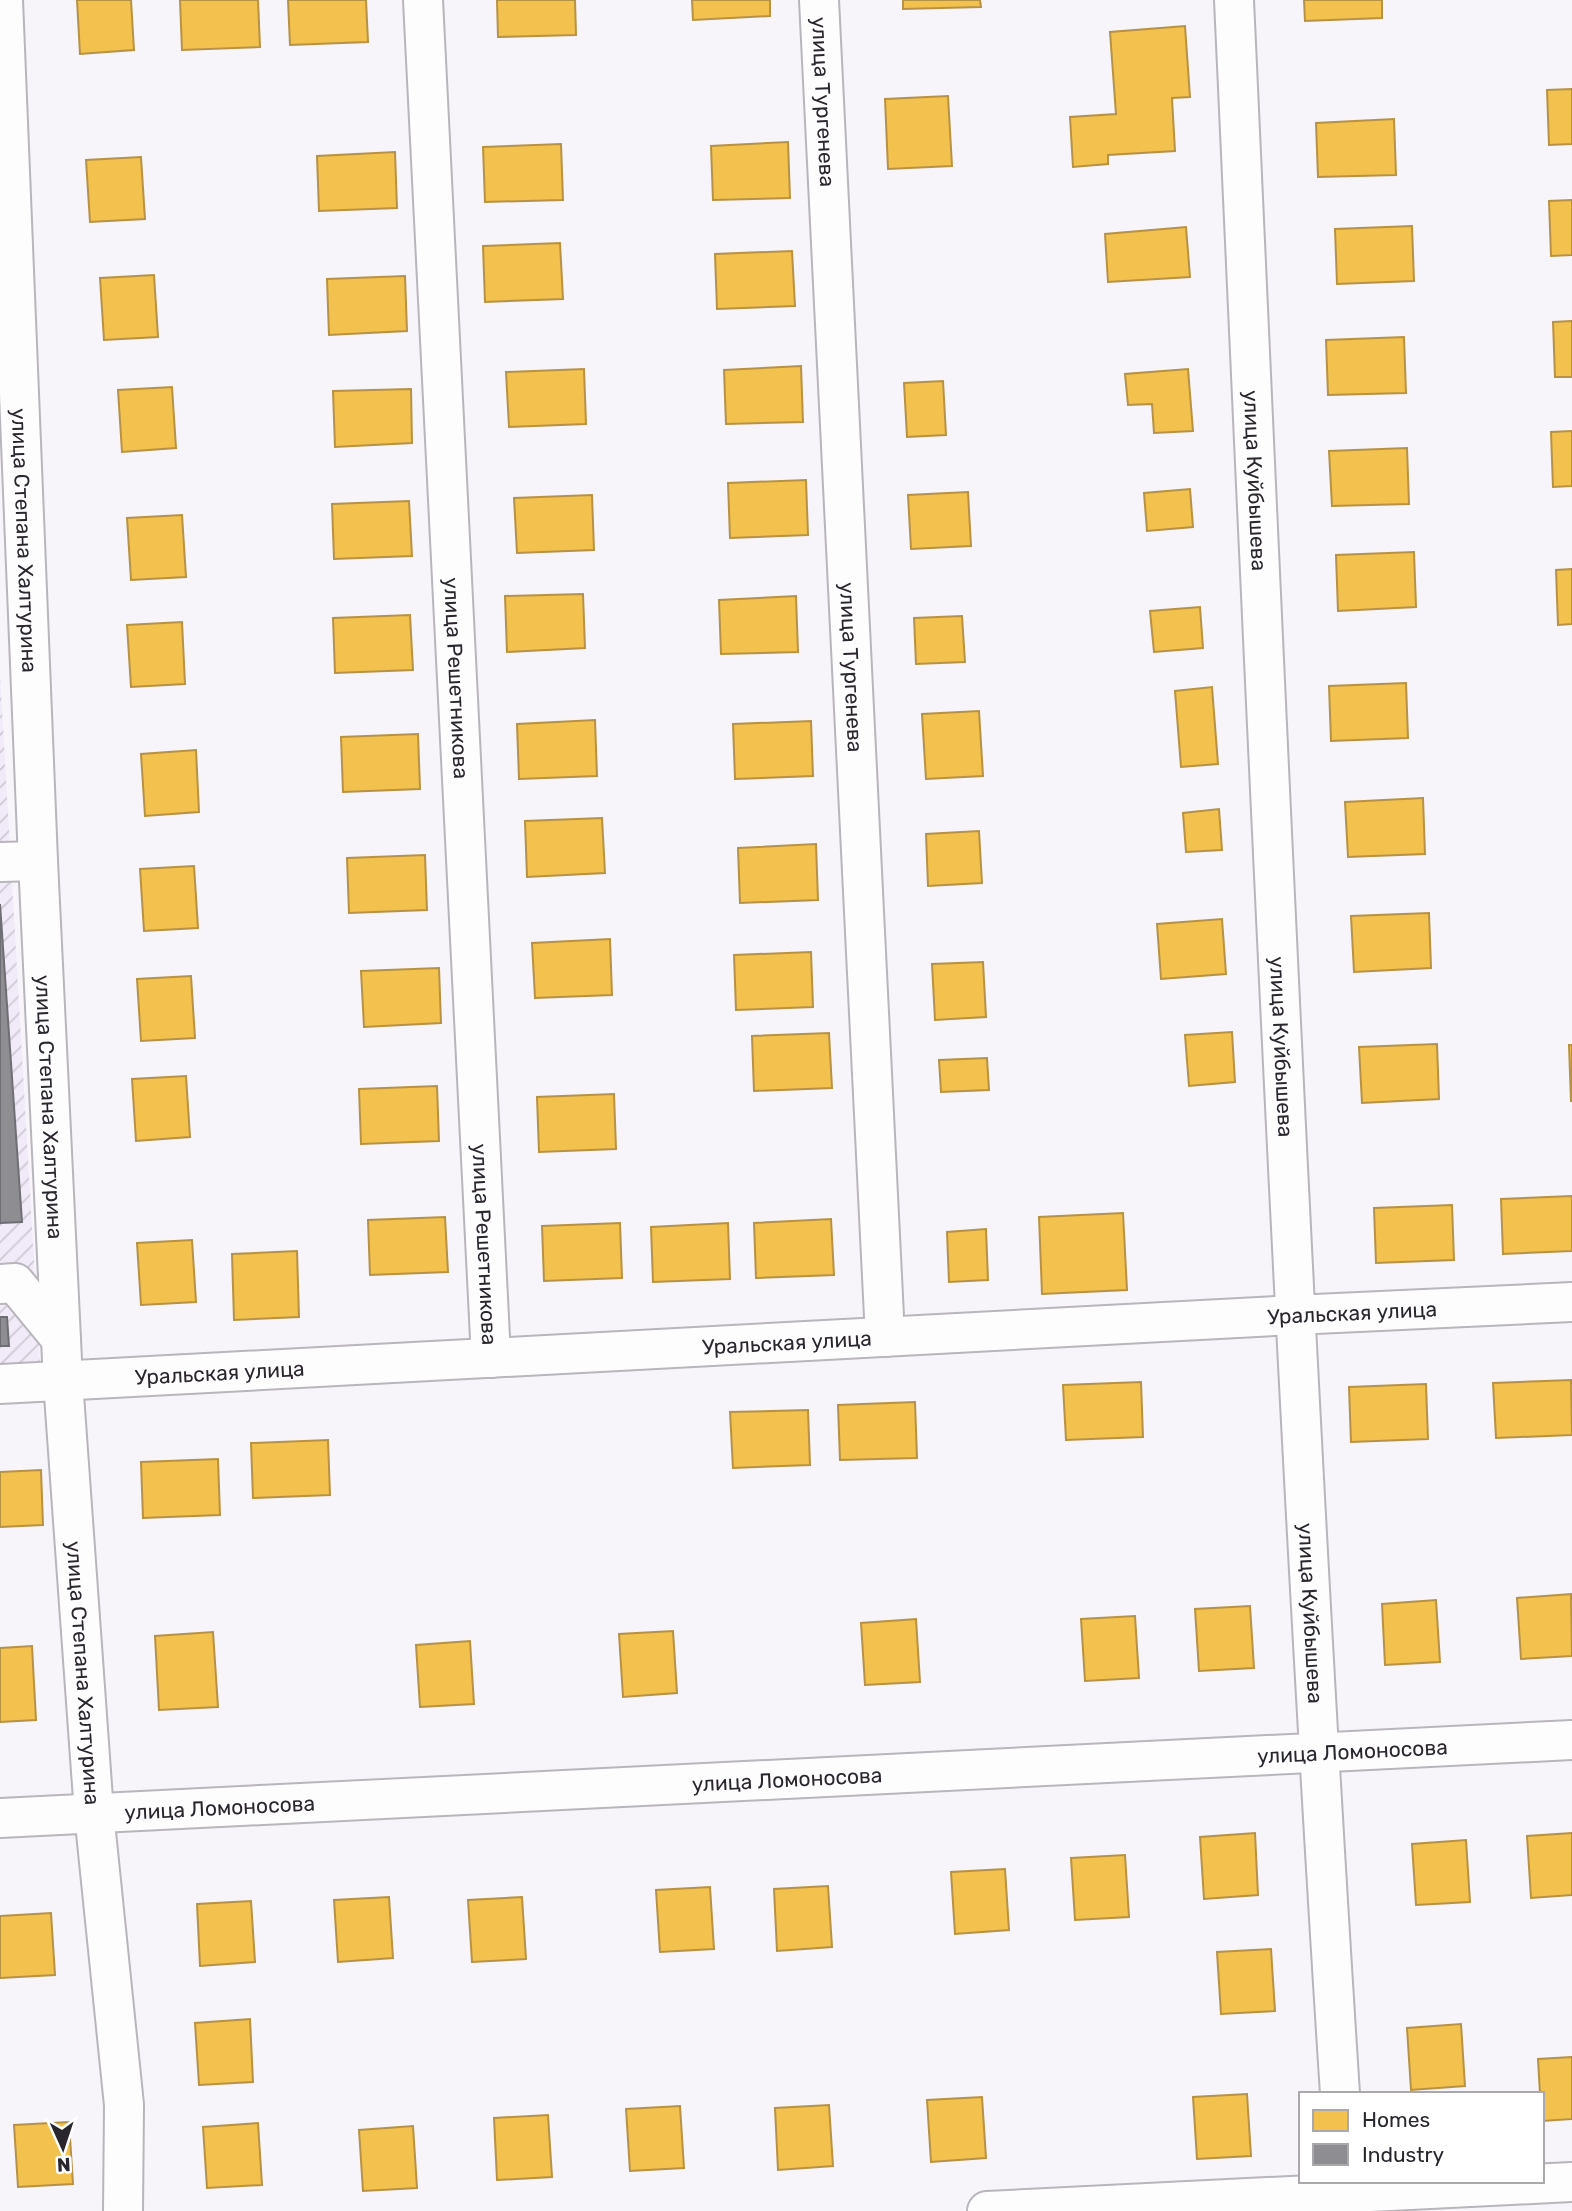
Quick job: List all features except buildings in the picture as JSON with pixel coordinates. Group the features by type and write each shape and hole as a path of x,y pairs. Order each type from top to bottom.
{"street":[{"name":"улица Степана Халтурина","path":"3,0 9,347 38,861 63,1381 94,1813 124,2105 123,2211"},
{"name":"улица Решетникова","path":"423,0 491,1358"},
{"name":"улица Тургенева","path":"819,0 885,1337"},
{"name":"улица Куйбышева","path":"1234,0 1294,1315 1340,2092"},
{"path":"0,862 38,861"},
{"path":"5,1277 61,1339"},
{"name":"Уральская улица","path":"0,1384 1572,1302"},
{"name":"улица Ломоносова","path":"0,1818 1572,1740"},
{"path":"987,2211 1572,2182"}],"shaded area":[{"path":"0,675 40,1366 0,1368"}]}
